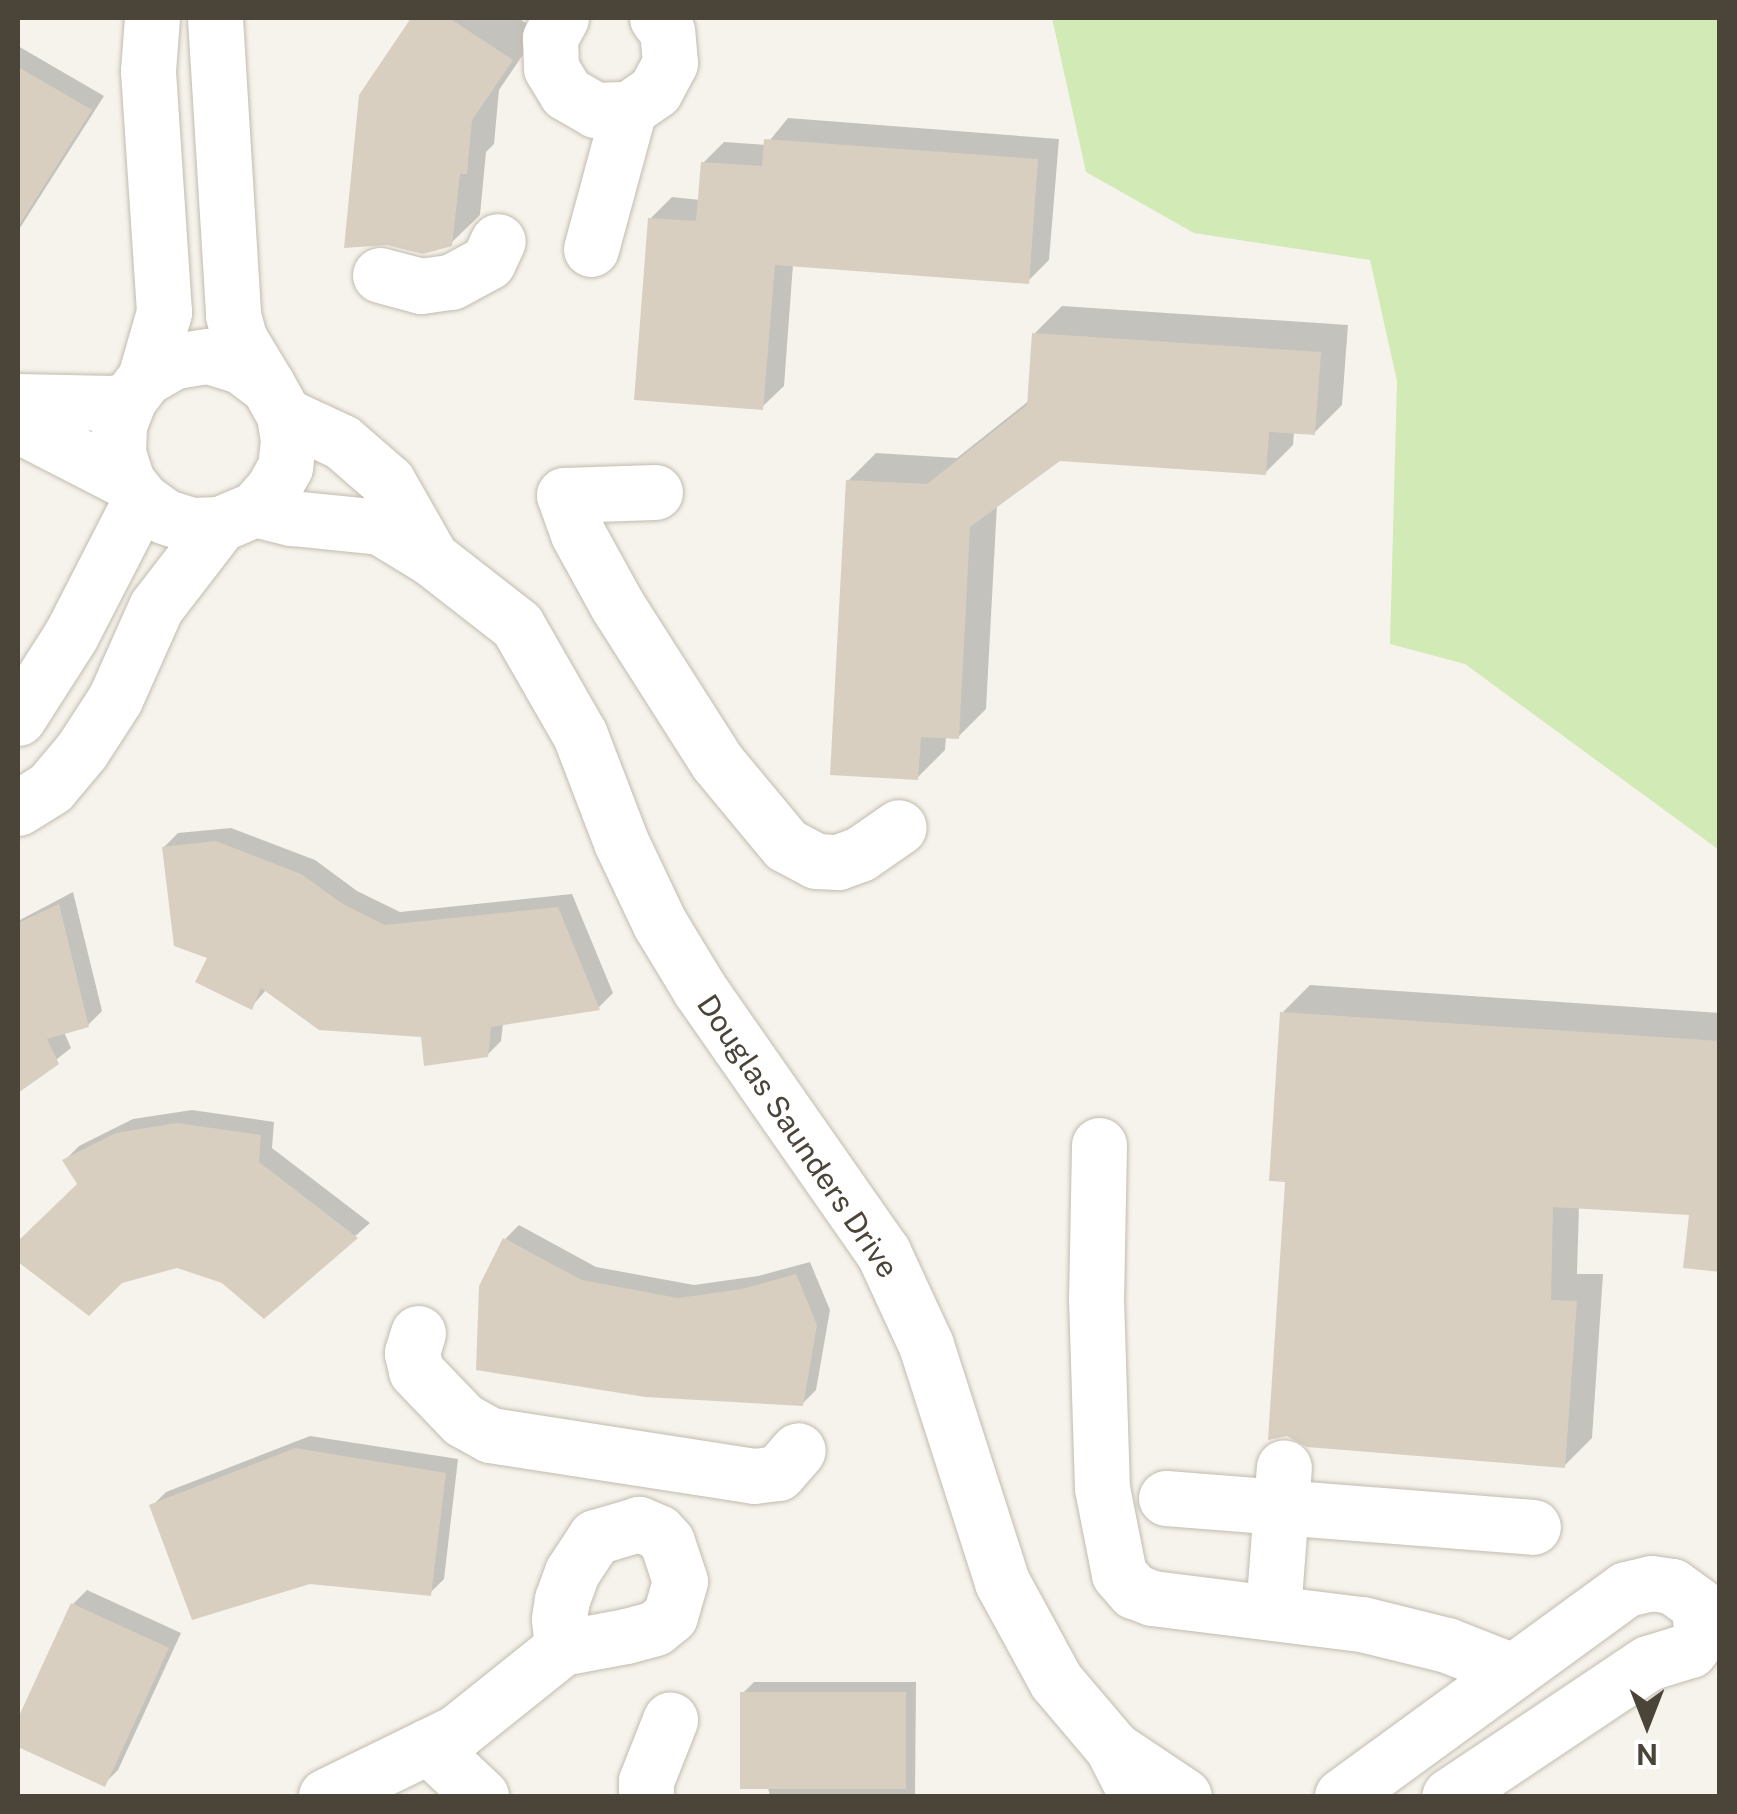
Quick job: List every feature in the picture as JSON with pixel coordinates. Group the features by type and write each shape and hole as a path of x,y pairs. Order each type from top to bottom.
{"street":[{"path":"18,718 70,634 134,490 118,454 119,426 137,389 164,312 148,71 152,18"},
{"path":"18,808 51,787 82,750 115,699 156,607 237,516 273,490 285,467 288,440 276,400 240,338 232,315 225,247 215,18"},
{"path":"561,18 550,38 551,68 566,93 595,110 629,109 656,91 670,62 666,30 658,18"},
{"path":"592,249 629,109"},
{"path":"380,274 421,286 450,282 488,262 498,241"},
{"path":"18,402 113,403 175,361 208,356 241,366 276,400"},
{"name":"Douglas Saunders Drive","path":"276,400 342,442 388,482 431,558"},
{"path":"18,425 134,490 177,521 237,516"},
{"path":"656,492 564,495 578,534 617,606 717,762 786,845 816,861 838,862 860,854 899,827"},
{"name":"Douglas Saunders Drive","path":"237,516 380,527 431,558 517,624 580,735 621,842 660,924 700,990 883,1252 926,1344 1002,1582 1056,1681 1112,1747 1137,1796"},
{"path":"1099,1145 1096,1298 1102,1488 1118,1574 1134,1591 1152,1598 1362,1624 1447,1645 1513,1671"},
{"path":"418,1332 412,1353 416,1371 476,1428 490,1435 766,1476 778,1473 798,1450"},
{"path":"614,1528 637,1456"},
{"path":"1273,1612 1282,1486"},
{"path":"1166,1498 1282,1486 1533,1527"},
{"path":"326,1796 457,1732 562,1648 655,1628 674,1609 680,1581 667,1542 639,1524 614,1528 595,1537 572,1572 558,1618 562,1648"},
{"path":"1342,1796 1626,1589 1651,1583 1672,1586 1698,1605 1711,1623 1690,1650 1648,1662 1450,1796"},
{"path":"646,1796 646,1781 670,1720"},
{"path":"428,1746 481,1796"},
{"name":"Douglas Saunders Drive","path":"1112,1747 1184,1796"}],"green space":[{"path":"1052,18 1719,18 1719,850 1465,664 1390,644 1397,381 1370,260 1194,233 1086,172"}],"building":[{"path":"411,18 449,18 513,60 472,120 467,174 460,174 452,246 423,254 387,245 344,248 359,95"},
{"path":"18,67 92,110 18,227"},
{"path":"764,139 1038,159 1029,284 775,265 763,410 634,400 648,218 696,221 701,162 762,166"},
{"path":"1032,333 1321,352 1315,435 1269,432 1266,475 1060,461 970,527 959,739 921,737 918,780 830,775 846,480 927,484 1027,405"},
{"path":"216,841 301,874 343,904 385,925 558,907 600,1010 491,1027 488,1057 424,1066 421,1037 319,1030 261,988 252,1010 195,982 207,958 174,946 162,847"},
{"path":"59,904 89,1027 47,1039 59,1064 18,1093 18,923"},
{"path":"1280,1012 1720,1041 1720,1272 1683,1268 1689,1215 1553,1207 1551,1300 1577,1301 1565,1468 1307,1447 1287,1436 1268,1440 1285,1182 1269,1181"},
{"path":"177,1123 261,1135 259,1162 358,1238 264,1319 222,1283 177,1268 122,1283 89,1316 18,1262 18,1241 77,1184 62,1160 116,1133"},
{"path":"503,1238 582,1280 678,1298 742,1289 796,1274 817,1325 803,1406 645,1397 476,1370 479,1286"},
{"path":"295,1448 446,1473 431,1596 310,1584 192,1620 149,1505"},
{"path":"71,1603 169,1648 105,1787 18,1747 18,1718"},
{"path":"740,1692 906,1692 906,1789 740,1789"}]}
